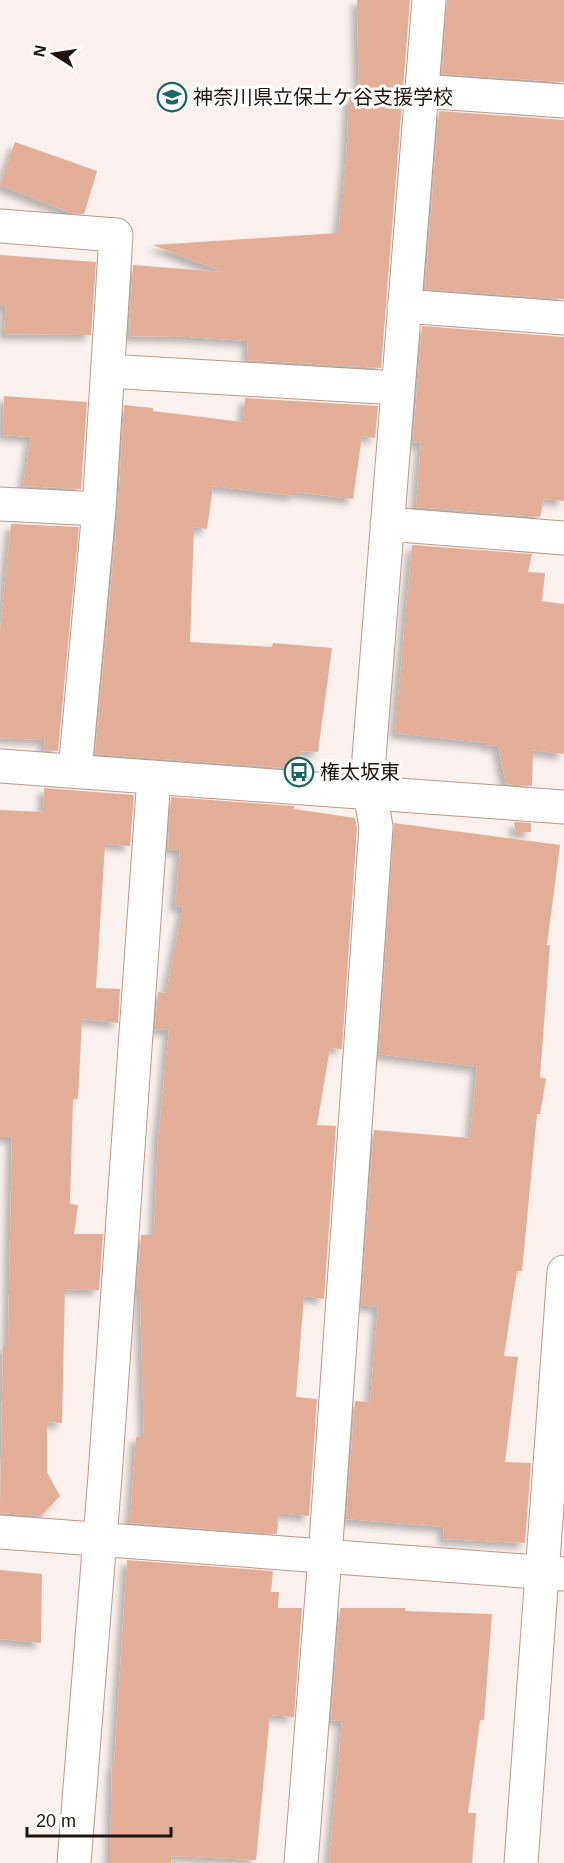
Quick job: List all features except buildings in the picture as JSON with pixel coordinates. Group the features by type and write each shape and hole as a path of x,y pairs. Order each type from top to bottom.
{"street":[{"path":"301,1863 325,1557 376,827 370,792 369,757 396,388 429,0"},
{"path":"421,91 564,101"},
{"path":"0,225 116,235 99,509 75,771"},
{"path":"404,306 564,318"},
{"path":"108,371 396,388"},
{"path":"0,504 99,509"},
{"path":"387,524 564,538"},
{"path":"0,766 564,807"},
{"path":"74,1863 100,1541 154,777"},
{"path":"521,1863 553,1573 564,1272"},
{"path":"0,1533 553,1573"}],"place":[{"name":"神奈川県立保土ケ谷支援学校","path":"172,97"},
{"name":"権太坂東","path":"299,772"}]}
